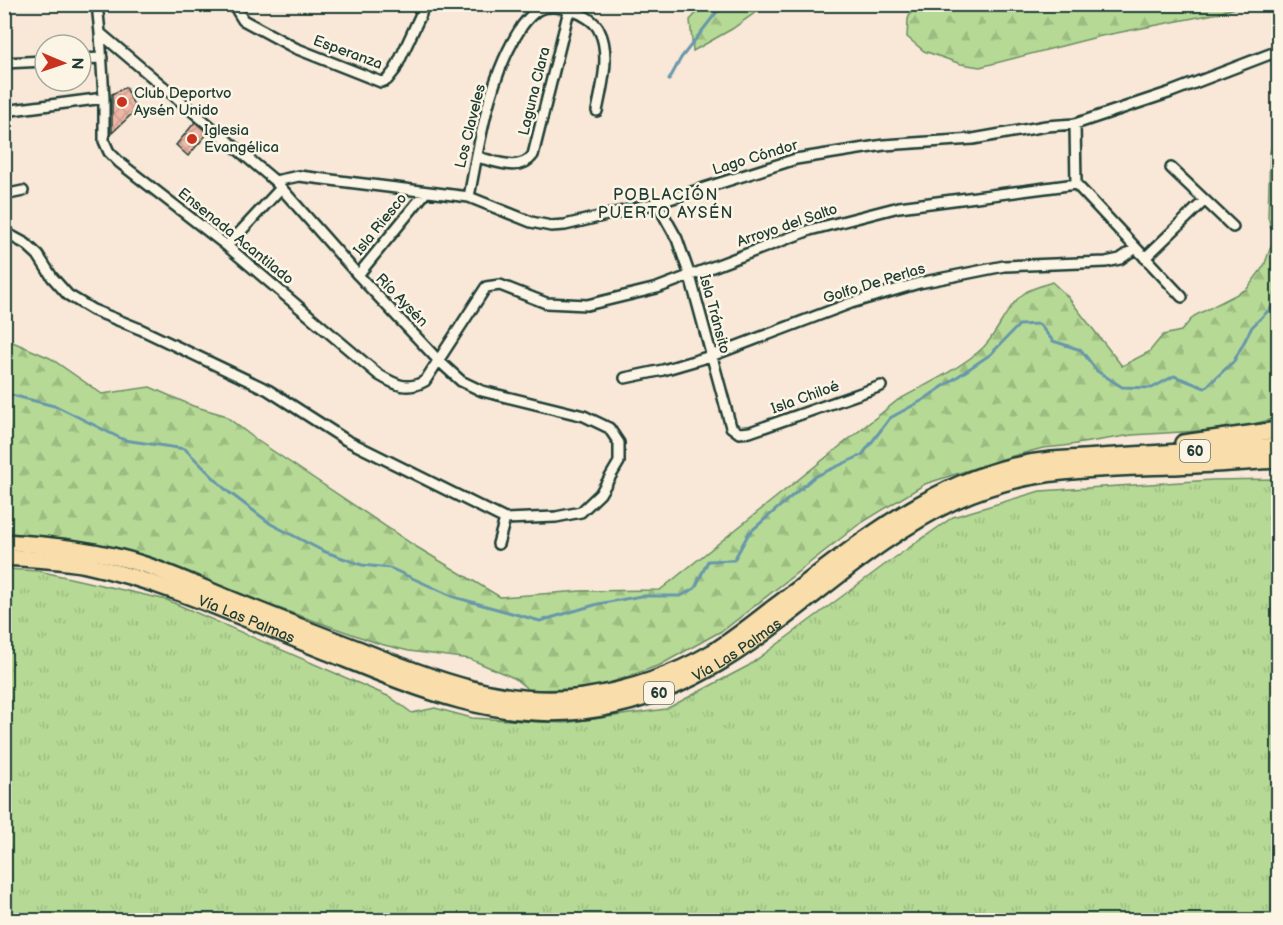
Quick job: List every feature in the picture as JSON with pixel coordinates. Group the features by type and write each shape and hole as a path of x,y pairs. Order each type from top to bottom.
{"highway":[{"path":"1111,456 1278,430"},
{"name":"Vía Las Palmas","path":"4,542 76,549 122,558 170,574 452,684 494,695 560,699 626,688 693,663 724,645 911,508 961,483 1016,465 1037,461 1278,446"},
{"name":"Vía Las Palmas","path":"4,557 82,564 143,581 415,694 517,712 585,711 628,703 668,690 721,664 864,557 931,514 975,492 1021,478 1068,470 1278,460"}],"street":[{"path":"97,4 100,33"},
{"name":"Esperanza","path":"233,4 243,20 295,48 381,82 387,80 395,70 421,14 421,6"},
{"path":"421,6 432,4"},
{"name":"Los Claveles","path":"469,196 492,90 522,25 534,7 569,10 588,16 599,29 604,49 603,81 597,111"},
{"name":"Laguna Clara","path":"477,157 519,166 528,162 533,155 569,10"},
{"name":"Ensenada Acantilado","path":"100,33 104,141 109,152 120,163 227,246 379,375 395,384 416,386 425,381 439,361"},
{"name":"Río Aysén","path":"4,231 26,244 38,255 52,277 68,295 93,310 140,328 268,390 346,440 505,519 556,517 581,512 600,494 619,462 619,443 609,428 584,416 482,391 461,381 439,361 358,275 278,184 100,33"},
{"name":"Lago Cóndor","path":"278,184 299,176 469,196 531,222 551,226 566,225 657,203 796,159 884,145 973,139 1046,126 1075,124 1171,92 1278,51"},
{"path":"93,58 102,58"},
{"path":"4,63 33,62"},
{"path":"4,111 104,98"},
{"path":"1075,124 1076,184 1182,297"},
{"path":"1171,168 1233,227"},
{"path":"227,246 278,184"},
{"name":"Arroyo del Salto","path":"439,361 486,287 500,285 546,303 587,305 623,297 690,276 810,230 899,207 1076,184"},
{"path":"4,195 23,191"},
{"name":"Isla Riesco","path":"358,275 426,192"},
{"path":"1145,258 1204,201"},
{"name":"Isla Tránsito","path":"657,203 677,239 690,276 731,427 739,433"},
{"name":"Golfo De Perlas","path":"625,378 711,356 851,303 919,283 1004,266 1106,262 1120,259 1136,248"},
{"name":"Isla Chiloé","path":"739,433 750,432 881,386"},
{"path":"498,544 505,519"}],"green space":[{"path":"763,4 763,7 732,29 693,51 690,20 704,5"},
{"path":"914,4 1245,5 1219,13 1101,36 980,67 961,64 924,51 907,37 908,19"},
{"path":"1278,128 1278,418 1232,429 1132,435 1043,448 925,484 858,525 725,629 660,665 607,684 578,689 529,690 514,678 470,659 409,651 380,644 227,590 5,535 4,341 8,340 50,358 102,394 150,387 193,406 224,415 258,441 415,546 500,597 581,591 660,590 898,400 949,372 977,353 990,339 1018,298 1026,292 1052,282 1067,296 1122,366 1149,352 1163,335 1181,331 1194,316 1247,289 1264,266 1274,238 1268,217 1270,152"},
{"path":"1278,479 1278,920 5,920 5,569 39,571 167,600 390,697 412,713 435,708 472,718 564,723 666,709 748,666 953,517 1040,491 1212,480"}],"building":[{"name":"Club Deportvo Aysén Unido","path":"126,87 136,110 112,133 112,94"},
{"name":"Iglesia Evangélica","path":"195,122 208,133 188,156 176,145"}],"waterway":[{"path":"669,80 681,58 723,4"},
{"path":"4,393 58,407 124,440 185,449 226,490 271,524 323,551 362,565 390,568 454,597 540,621 598,604 641,596 681,596 695,588 708,561 734,560 749,533 814,477 862,455 890,418 923,400 991,354 1019,325 1039,324 1053,341 1081,350 1097,371 1122,387 1152,388 1174,376 1205,388 1234,361 1252,327 1278,301"}],"place":[{"name":"Club Deportvo Aysén Unido","path":"122,102"},
{"name":"Iglesia Evangélica","path":"192,139"}],"district":[{"name":"POBLACIÓN PUERTO AYSÉN","path":"666,203"}]}
